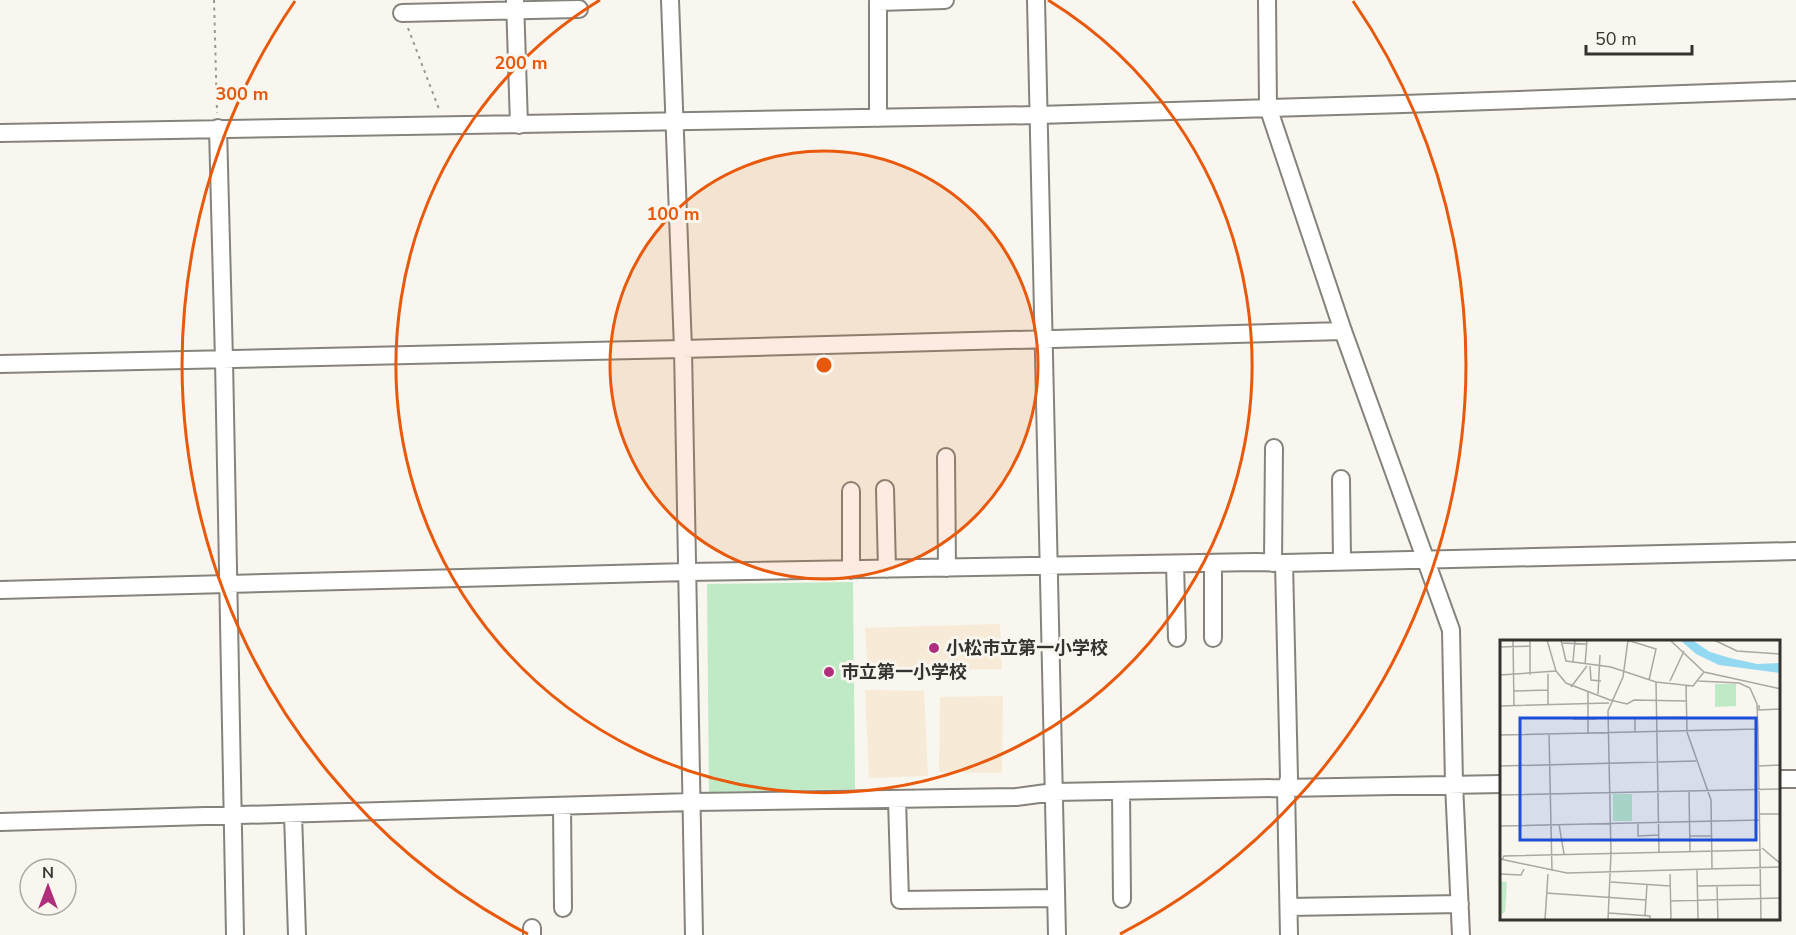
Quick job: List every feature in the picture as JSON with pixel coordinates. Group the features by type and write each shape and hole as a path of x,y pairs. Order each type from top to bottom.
{"street":[{"path":"670,0 683,349 694,935"},
{"path":"878,118 878,2 945,0"},
{"path":"1036,0 1057,935"},
{"path":"1267,0 1268,107 1343,330 1451,630 1454,784 1461,935"},
{"path":"515,5 519,125"},
{"path":"402,13 515,5 579,9"},
{"path":"0,133 1039,115 1796,90"},
{"path":"218,128 235,935"},
{"path":"0,364 683,349 1343,330"},
{"path":"1274,448 1289,778 1286,788 1289,935"},
{"path":"946,457 947,568"},
{"path":"1341,479 1342,561"},
{"path":"885,489 887,569"},
{"path":"850,491 851,570"},
{"path":"0,590 687,572 1279,563 1796,551"},
{"path":"1213,563 1213,638"},
{"path":"1175,564 1177,638"},
{"path":"0,822 692,802 1016,797 1054,792 1500,784"},
{"path":"1121,791 1122,899"},
{"path":"897,799 900,900 1056,898"},
{"path":"562,806 564,908"},
{"path":"293,814 297,935"},
{"path":"1289,907 1460,904"}],"path":[{"path":"214,0 218,128"},
{"path":"402,13 445,124"}],"shaded area":[{"name":"小松市立第一小学校","path":"1000,624 1002,669 868,671 865,628"},
{"path":"865,690 924,691 928,776 869,778"},
{"path":"1003,696 1002,773 939,772 940,697"}],"green space":[{"path":"853,582 855,789 709,792 707,584"}],"place":[{"name":"小松市立第一小学校","path":"934,648"},
{"name":"市立第一小学校","path":"829,672"}]}
